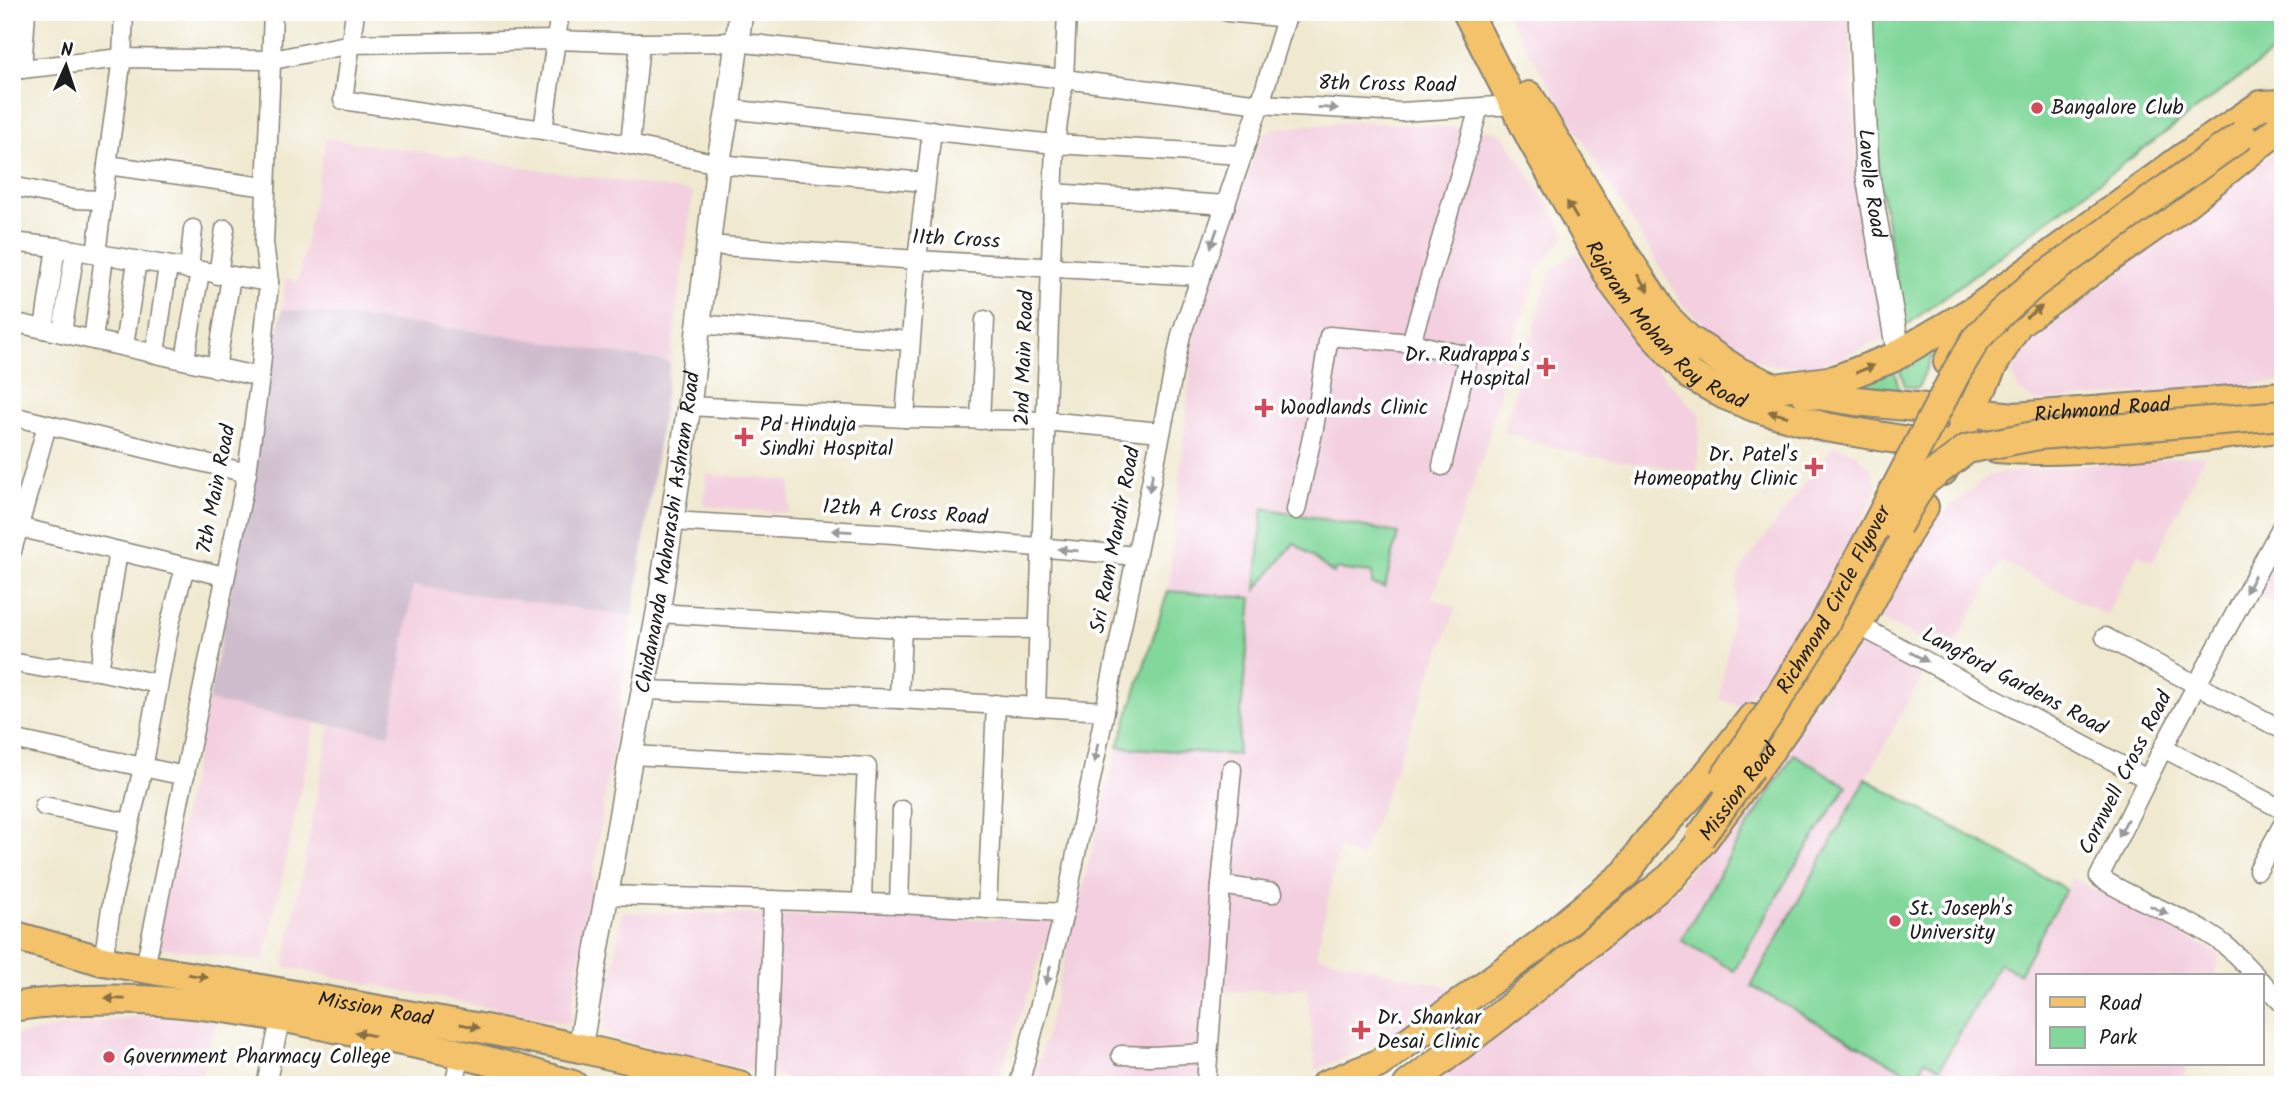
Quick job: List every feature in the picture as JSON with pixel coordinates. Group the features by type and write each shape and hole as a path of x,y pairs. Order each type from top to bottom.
{"main road":[{"name":"Rajaram Mohan Roy Road","path":"1466,12 1514,105 1614,284 1644,324 1690,375 1725,395 1754,407 1825,427 1908,442 2003,449"},
{"name":"Rajaram Mohan Roy Road","path":"1487,12 1502,49 1540,115 1627,260 1665,316 1688,339 1706,351 1739,372 1774,387 1835,380 1892,358 1978,308 2184,157 2261,106 2283,105"},
{"name":"Richmond Circle Flyover","path":"1368,1085 1473,1008 1654,864 1723,780 1766,718 1816,636 1976,339 2035,283 2283,105"},
{"name":"Mission Road","path":"1408,1085 1435,1075 1671,877 1704,839 1858,625 1911,526 1937,484 1993,366 2018,323 2172,214 2281,127 2283,118"},
{"name":"Mission Road","path":"1330,1084 1378,1064 1539,945 1626,873 1649,840 1691,795 1757,712 1822,614 1924,408 1978,308"},
{"path":"1993,366 2000,394 2015,417"},
{"name":"Richmond Road","path":"1774,387 1831,398 2015,417 2283,396"},
{"name":"Richmond Circle Flyover","path":"1401,1085 1439,1058 1611,919 1665,873 1700,837 1737,788 1826,650 1922,482 1967,449 2039,435 2283,415"},
{"name":"Richmond Road","path":"2003,449 2091,449 2283,428"},
{"name":"Mission Road","path":"12,935 103,961 546,1041 564,1061 580,1067"},
{"name":"Mission Road","path":"12,1007 109,999 181,1001 281,1016 461,1054 739,1085"},
{"path":"580,1067 655,1085"}],"street":[{"path":"17,69 26,12"},
{"path":"93,340 102,200 122,58 124,12"},
{"name":"7th Main Road","path":"145,967 247,473 260,377 270,282 264,243 273,12"},
{"path":"355,12 343,100 543,130 718,164 925,182"},
{"path":"543,130 561,12"},
{"name":"Chidananda Maharashi Ashram Road","path":"580,1067 631,755 659,613 689,406 718,164 741,12"},
{"name":"2nd Main Road","path":"1036,706 1055,144 1064,79 1067,12"},
{"path":"1227,12 1288,15"},
{"name":"Lavelle Road","path":"1860,12 1867,171 1900,352"},
{"name":"Sri Ram Mandir Road","path":"1019,1085 1064,913 1181,335 1288,15"},
{"name":"8th Cross Road","path":"17,69 122,58 273,60 351,44 556,40 640,43 736,41 1260,104 1401,112 1514,105"},
{"path":"630,145 640,43"},
{"path":"1411,343 1479,108"},
{"path":"728,109 1055,144 1243,155"},
{"path":"905,418 917,260 932,130"},
{"path":"107,165 266,187"},
{"path":"12,186 74,199 102,200"},
{"path":"1053,193 1226,205"},
{"path":"185,359 195,271 193,229"},
{"path":"216,368 225,276 225,229"},
{"path":"12,242 270,282"},
{"name":"11th Cross","path":"708,245 1201,276"},
{"path":"44,329 55,247"},
{"path":"62,333 75,250"},
{"path":"124,346 137,261"},
{"path":"155,353 168,266"},
{"path":"980,420 985,320"},
{"path":"12,322 260,377"},
{"path":"697,324 910,341"},
{"path":"1296,510 1314,428 1329,336 1411,343 1468,356 1442,466"},
{"path":"689,406 905,418 1045,421 1161,432"},
{"path":"12,416 247,473"},
{"path":"12,551 47,425"},
{"name":"12th A Cross Road","path":"671,520 894,534 1136,556"},
{"name":"Cornwell Cross Road","path":"2254,974 2207,933 2099,877 2163,748 2283,524"},
{"path":"18,527 224,576"},
{"path":"99,671 118,551"},
{"path":"103,961 113,895 143,768 170,623 185,567"},
{"path":"659,613 902,628 1039,629"},
{"name":"Langford Gardens Road","path":"1858,625 2147,779"},
{"path":"899,699 902,628"},
{"path":"2105,637 2283,730"},
{"path":"12,662 44,668 62,666 99,671 158,684"},
{"path":"644,690 899,699 1105,711"},
{"path":"987,909 996,704"},
{"path":"12,739 185,776"},
{"path":"2163,748 2283,810"},
{"path":"631,755 867,767 862,903"},
{"path":"1206,1085 1232,769"},
{"path":"44,806 130,823"},
{"path":"899,904 902,810"},
{"path":"2258,870 2283,824"},
{"path":"1221,885 1273,892"},
{"path":"607,895 899,904 1064,913"},
{"path":"766,1085 772,900"},
{"path":"2264,984 2283,1004"},
{"path":"266,1085 281,1016"},
{"path":"1121,1055 1208,1053"},
{"path":"454,1085 461,1054"}],"shaded area":[{"path":"1505,12 1849,12 1857,174 1885,338 1840,358 1807,368 1764,364 1731,350 1683,305"},
{"path":"1353,121 1491,130 1505,136 1566,234 1539,269 1514,337 1484,454 1432,598 1456,608 1361,859 1339,849 1316,955 1457,989 1385,1046 1362,1050 1316,1070 1307,988 1222,992 1218,1085 1033,1085 1118,747 1168,591 1195,329 1260,139 1271,129"},
{"path":"326,138 693,192 670,362 482,332 282,309 285,278 298,281"},
{"path":"2283,144 2283,382 2036,402 2019,390 2012,372 2021,349"},
{"path":"1578,252 1646,358 1700,415 1697,472 1582,455 1503,432 1551,270"},
{"path":"282,309 482,332 670,362 633,616 413,586 390,734 321,724 208,701 237,560"},
{"path":"1833,446 1853,451 1871,468 1877,489 1819,606 1741,707 1720,699 1739,572"},
{"path":"2205,455 2153,562 2138,554 2106,615 2001,561 1949,655 1874,616 1920,531 1990,475"},
{"path":"707,474 791,481 789,513 704,506"},
{"path":"2283,547 2283,608 2258,596"},
{"path":"413,586 633,616 570,1024 284,967 330,726 390,734"},
{"name":"St. Joseph's University","path":"1864,636 1926,669 1866,779 2066,888 2072,878 2220,954 2215,974 2036,974 2036,1066 2186,1066 2181,1085 1444,1085 1446,1072 1679,885"},
{"path":"208,701 315,723 264,962 154,946"},
{"path":"622,912 1053,920 997,1085 816,1085 612,1038 604,1028"},
{"name":"Government Pharmacy College","path":"143,1015 216,1021 199,1085 161,1085 136,1079 133,1085 12,1085 12,1035"}],"green space":[{"name":"Bangalore Club","path":"1870,12 2283,12 2283,45 1904,327 1878,170"},
{"path":"1934,350 1918,388 1905,386 1898,365"},
{"path":"1894,369 1899,389 1857,386"},
{"path":"1263,508 1398,533 1385,587 1372,585 1372,573 1335,569 1334,574 1294,543 1256,590"},
{"path":"1168,591 1252,598 1237,755 1118,747"},
{"path":"1794,754 1847,786 1789,876 1734,971 1681,940 1736,845"},
{"path":"1866,779 2066,889 2019,974 1999,963 1940,1068 1925,1060 1916,1077 1751,986"}],"place":[{"name":"Bangalore Club","path":"2037,108"},
{"name":"Dr. Rudrappa's Hospital","path":"1546,367"},
{"name":"Woodlands Clinic","path":"1264,408"},
{"name":"Pd Hinduja Sindhi Hospital","path":"744,437"},
{"name":"Dr. Patel's Homeopathy Clinic","path":"1814,467"},
{"name":"St. Joseph's University","path":"1895,921"},
{"name":"Dr. Shankar Desai Clinic","path":"1361,1030"},
{"name":"Government Pharmacy College","path":"109,1057"}]}
